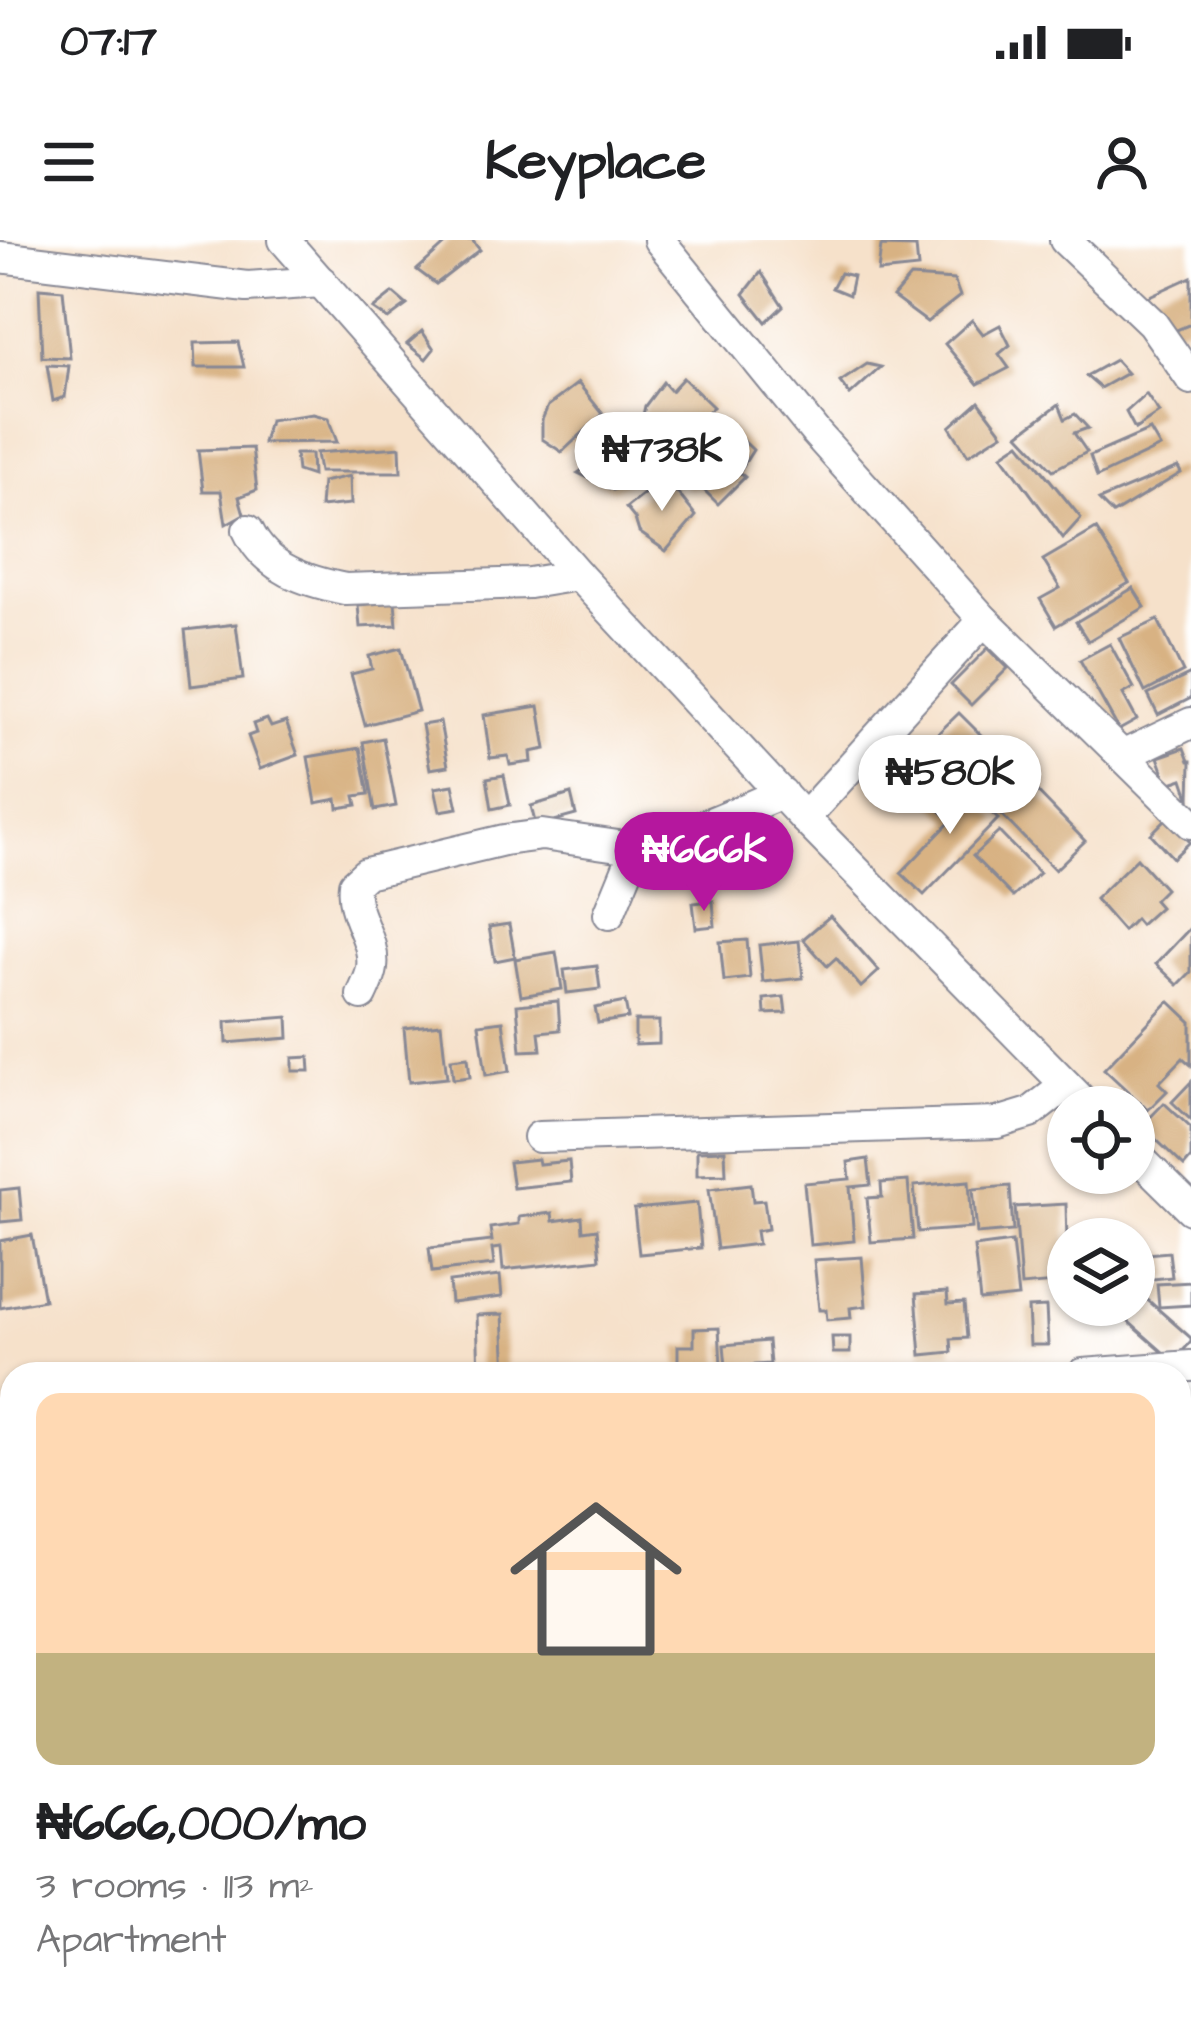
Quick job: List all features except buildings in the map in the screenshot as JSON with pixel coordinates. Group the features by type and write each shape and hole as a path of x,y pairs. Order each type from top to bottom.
{"street":[{"path":"284,240 578,575 804,818 1067,1086"},
{"path":"659,240 816,433 984,620 1191,823"},
{"path":"1065,240 1152,323 1191,379"},
{"path":"0,257 247,287 322,282"},
{"path":"248,530 262,554 278,566 345,589 529,583 578,575"},
{"path":"804,818 984,620"},
{"path":"1122,756 1191,723"},
{"path":"362,995 372,957 352,892 366,873 504,840 542,836 638,846 782,794"},
{"path":"609,914 638,846"},
{"path":"538,1137 997,1123 1047,1107"},
{"path":"1155,1174 1191,1209"}]}
